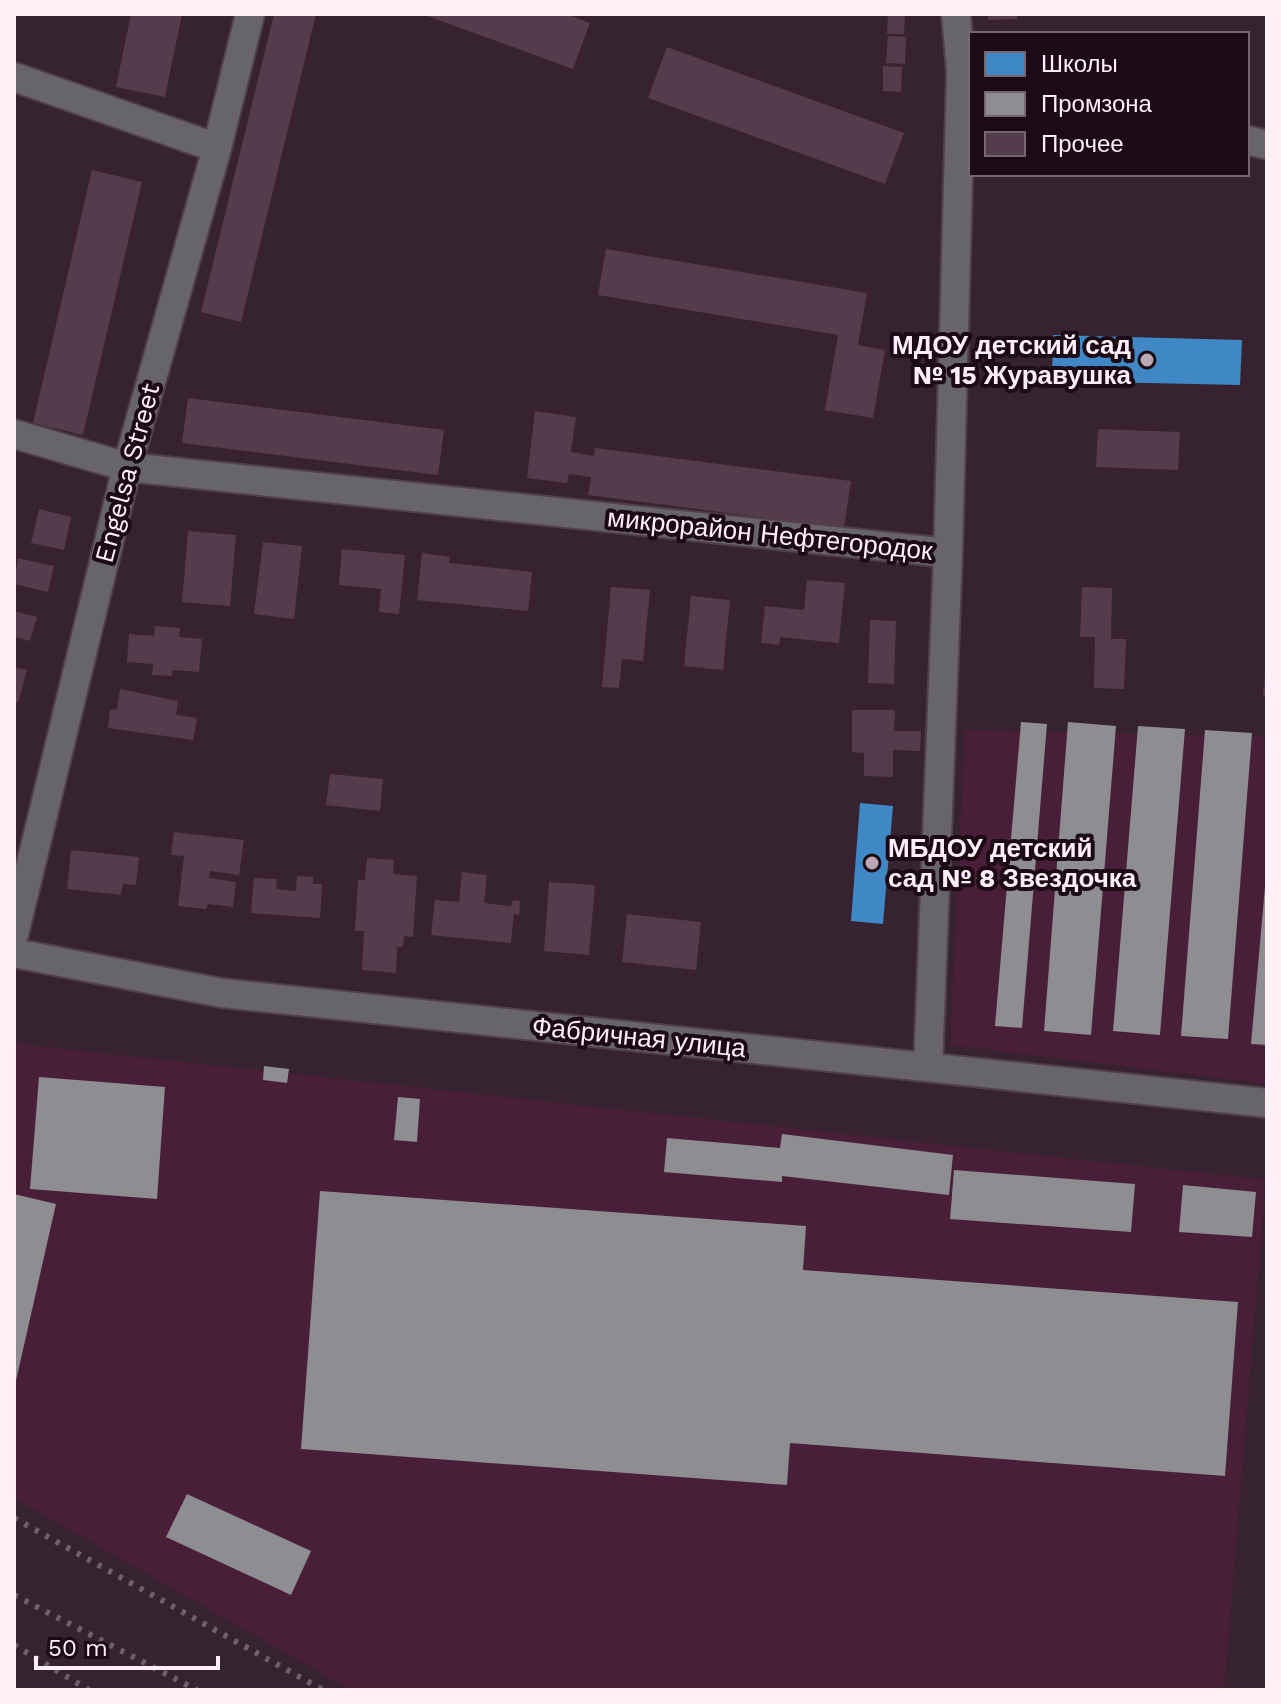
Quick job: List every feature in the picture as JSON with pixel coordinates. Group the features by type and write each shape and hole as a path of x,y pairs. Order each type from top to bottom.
{"street":[{"name":"Engelsa Street","path":"14,934 127,467 217,148 250,14"},
{"path":"948,553 966,73 956,14"},
{"path":"14,77 217,148"},
{"name":"микрорайон Нефтегородок","path":"14,434 127,467 948,553 928,1067"},
{"name":"Фабричная улица","path":"14,953 222,993 1267,1103"}],"shaded area":[{"path":"965,730 1267,737 1267,1084 950,1045"},
{"path":"14,1040 27,1045 1266,1180 1224,1690 351,1690 14,1498"}],"building: Школы":[{"name":"МДОУ детский сад № 15 Журавушка","path":"1053,335 1242,340 1240,385 1052,381"},
{"name":"МБДОУ детский сад № 8 Звездочка","path":"860,803 893,806 883,924 851,921"}],"building: Промзона":[{"path":"1021,722 1047,724 1022,1028 995,1026"},
{"path":"1068,722 1116,726 1091,1035 1044,1031"},
{"path":"1138,726 1185,729 1160,1035 1113,1031"},
{"path":"1205,730 1252,733 1228,1039 1181,1036"},
{"path":"1267,888 1267,1045 1251,1044"},
{"path":"264,1066 289,1069 287,1083 263,1080"},
{"path":"39,1077 165,1087 157,1199 30,1189"},
{"path":"398,1097 420,1099 417,1142 394,1140"},
{"path":"782,1134 953,1155 949,1195 782,1176 782,1182 664,1172 667,1138 780,1148"},
{"path":"954,1170 1135,1184 1131,1232 950,1219"},
{"path":"1183,1185 1256,1192 1252,1237 1179,1232"},
{"path":"320,1191 806,1226 803,1270 1238,1302 1225,1476 790,1443 787,1485 301,1449"},
{"path":"14,1194 56,1204 15,1385 14,1385"},
{"path":"187,1494 311,1551 291,1595 166,1537"}],"building: Прочее":[{"path":"131,14 182,14 165,97 116,87"},
{"path":"274,14 316,14 241,322 201,312"},
{"path":"422,14 566,14 590,23 573,69"},
{"path":"888,14 905,14 904,34 887,34"},
{"path":"988,14 1017,14 1017,19 988,20"},
{"path":"888,36 906,37 905,64 886,63"},
{"path":"667,47 904,133 885,184 648,98"},
{"path":"883,66 902,67 901,92 883,91"},
{"path":"92,170 142,182 83,435 33,423"},
{"path":"606,249 867,293 858,345 885,350 873,418 825,410 838,335 598,295"},
{"path":"188,398 444,430 438,475 182,443"},
{"path":"535,411 576,417 571,452 594,456 595,448 851,481 844,528 588,495 591,477 569,474 567,483 527,478"},
{"path":"1098,429 1180,432 1178,470 1096,467"},
{"path":"39,509 71,517 64,550 31,543"},
{"path":"188,531 236,535 230,606 182,602"},
{"path":"263,542 302,546 294,619 254,614"},
{"path":"342,549 405,555 399,614 379,612 381,589 339,585"},
{"path":"422,553 450,557 449,563 532,572 528,611 417,600"},
{"path":"18,558 54,566 48,592 14,584"},
{"path":"807,580 845,583 839,643 780,637 779,645 761,643 765,606 804,610"},
{"path":"611,587 650,590 643,661 622,659 619,688 602,687"},
{"path":"1082,587 1112,588 1111,639 1126,639 1124,689 1094,688 1095,637 1080,637"},
{"path":"691,596 730,600 723,670 684,666"},
{"path":"14,611 37,617 30,641 14,637"},
{"path":"870,620 896,621 894,684 868,683"},
{"path":"155,626 180,628 179,637 202,639 199,672 173,670 172,676 152,675 153,664 127,662 129,634 154,636"},
{"path":"14,667 27,670 18,703 14,702"},
{"path":"1267,672 1267,697 1263,696"},
{"path":"120,689 178,701 176,715 197,718 193,740 108,728 110,710 117,709"},
{"path":"852,710 895,710 894,731 921,731 920,751 893,750 893,777 864,776 864,753 852,752"},
{"path":"330,774 383,779 380,811 326,805"},
{"path":"174,832 244,840 239,875 210,871 209,878 236,882 233,907 208,904 206,909 178,906 184,856 171,855"},
{"path":"71,850 139,857 136,885 123,884 121,895 67,889"},
{"path":"367,858 394,860 393,874 417,876 413,937 404,936 403,947 397,947 396,973 362,970 364,931 355,931 358,880 365,880"},
{"path":"462,872 487,875 484,903 511,906 513,900 520,901 519,915 514,914 511,943 431,935 435,900 459,902"},
{"path":"297,876 313,877 313,884 322,884 320,918 251,913 254,878 277,879 276,889 296,891"},
{"path":"549,882 595,885 589,955 544,951"},
{"path":"627,914 701,922 696,970 622,962"}],"railway":[{"path":"14,1518 323,1690"},
{"path":"14,1595 197,1690"},
{"path":"14,1645 89,1690"}],"place":[{"name":"МДОУ детский сад № 15 Журавушка","path":"1147,360"},
{"name":"МБДОУ детский сад № 8 Звездочка","path":"872,863"}]}
